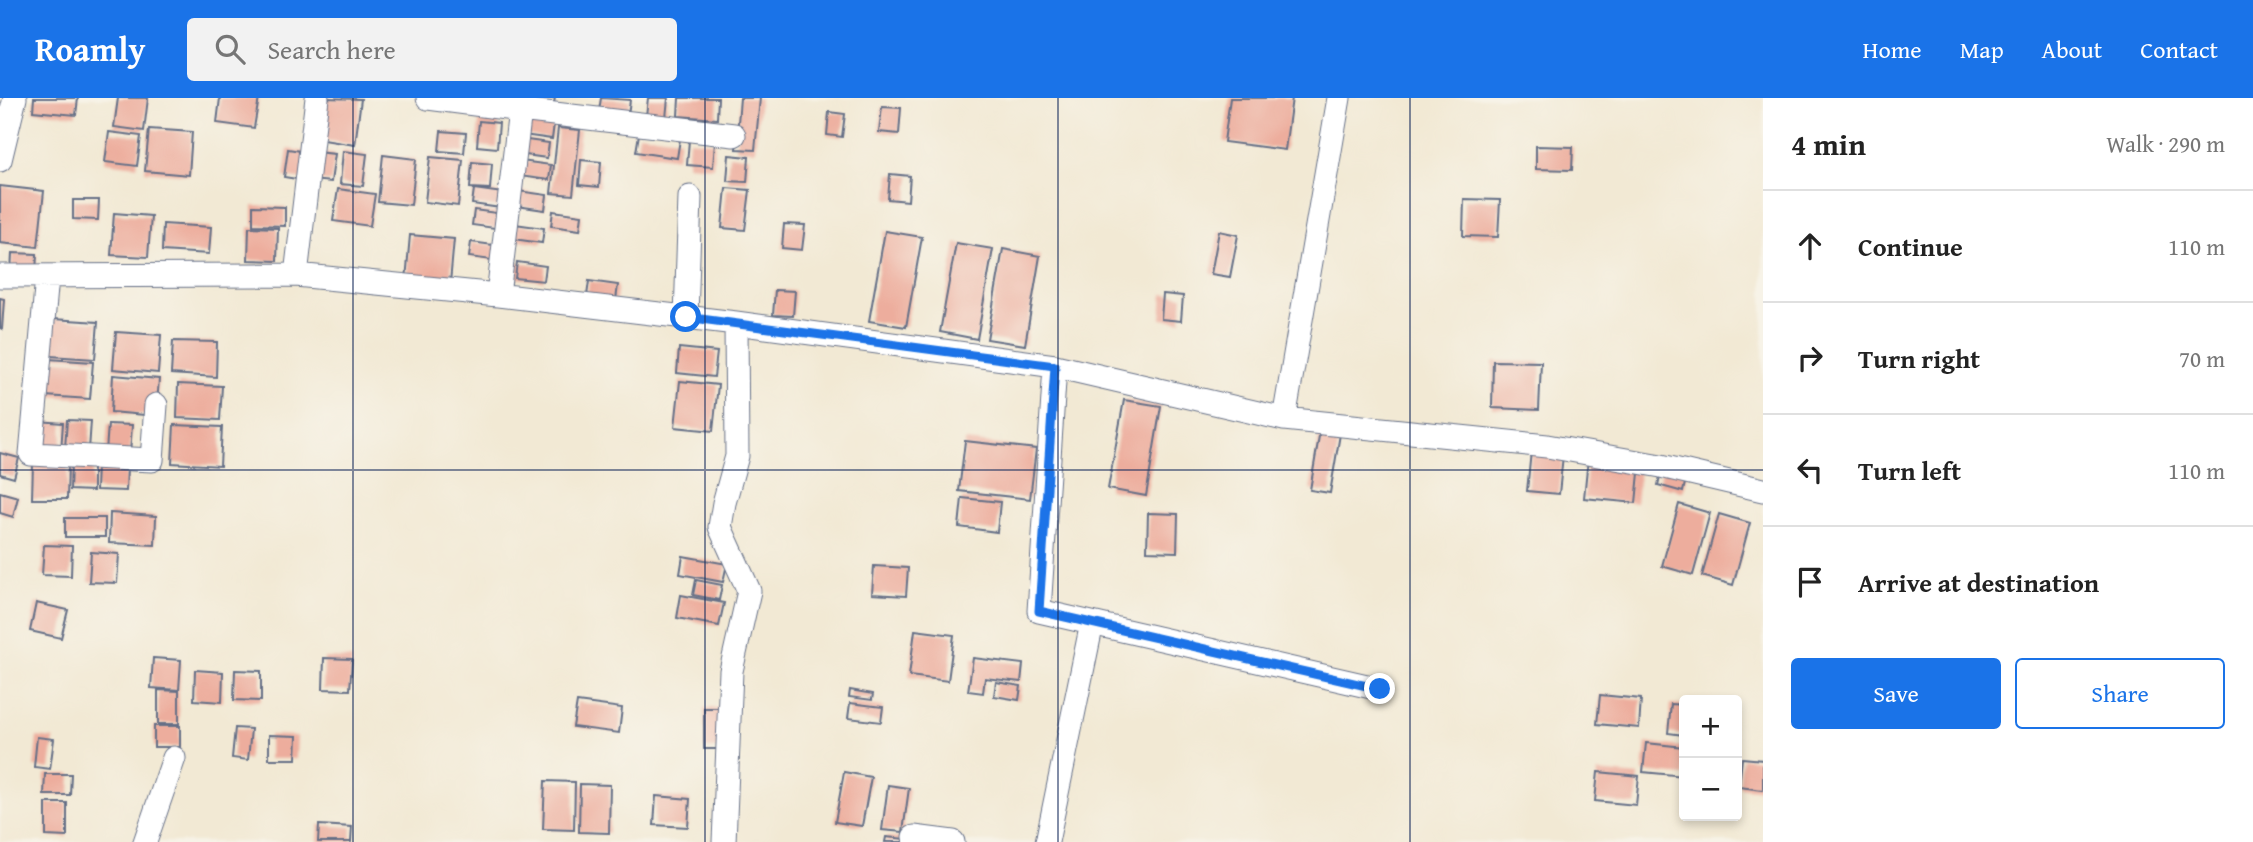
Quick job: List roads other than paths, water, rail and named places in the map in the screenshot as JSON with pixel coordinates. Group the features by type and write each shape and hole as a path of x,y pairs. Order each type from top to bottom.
{"street":[{"path":"0,160 15,98"},
{"path":"296,275 317,98"},
{"path":"428,98 734,135"},
{"path":"1284,419 1339,98"},
{"path":"498,295 520,110"},
{"path":"686,317 690,197"},
{"path":"0,276 296,275 736,323 1055,366 1284,419 1547,446 1661,466 1763,489"},
{"path":"47,277 32,454 152,460 156,405"},
{"path":"723,842 731,671 749,591 720,527 737,456 736,323"},
{"path":"1055,366 1039,611 1380,689"},
{"path":"1047,842 1092,623"},
{"path":"145,842 174,758"},
{"path":"914,837 953,842"}]}
